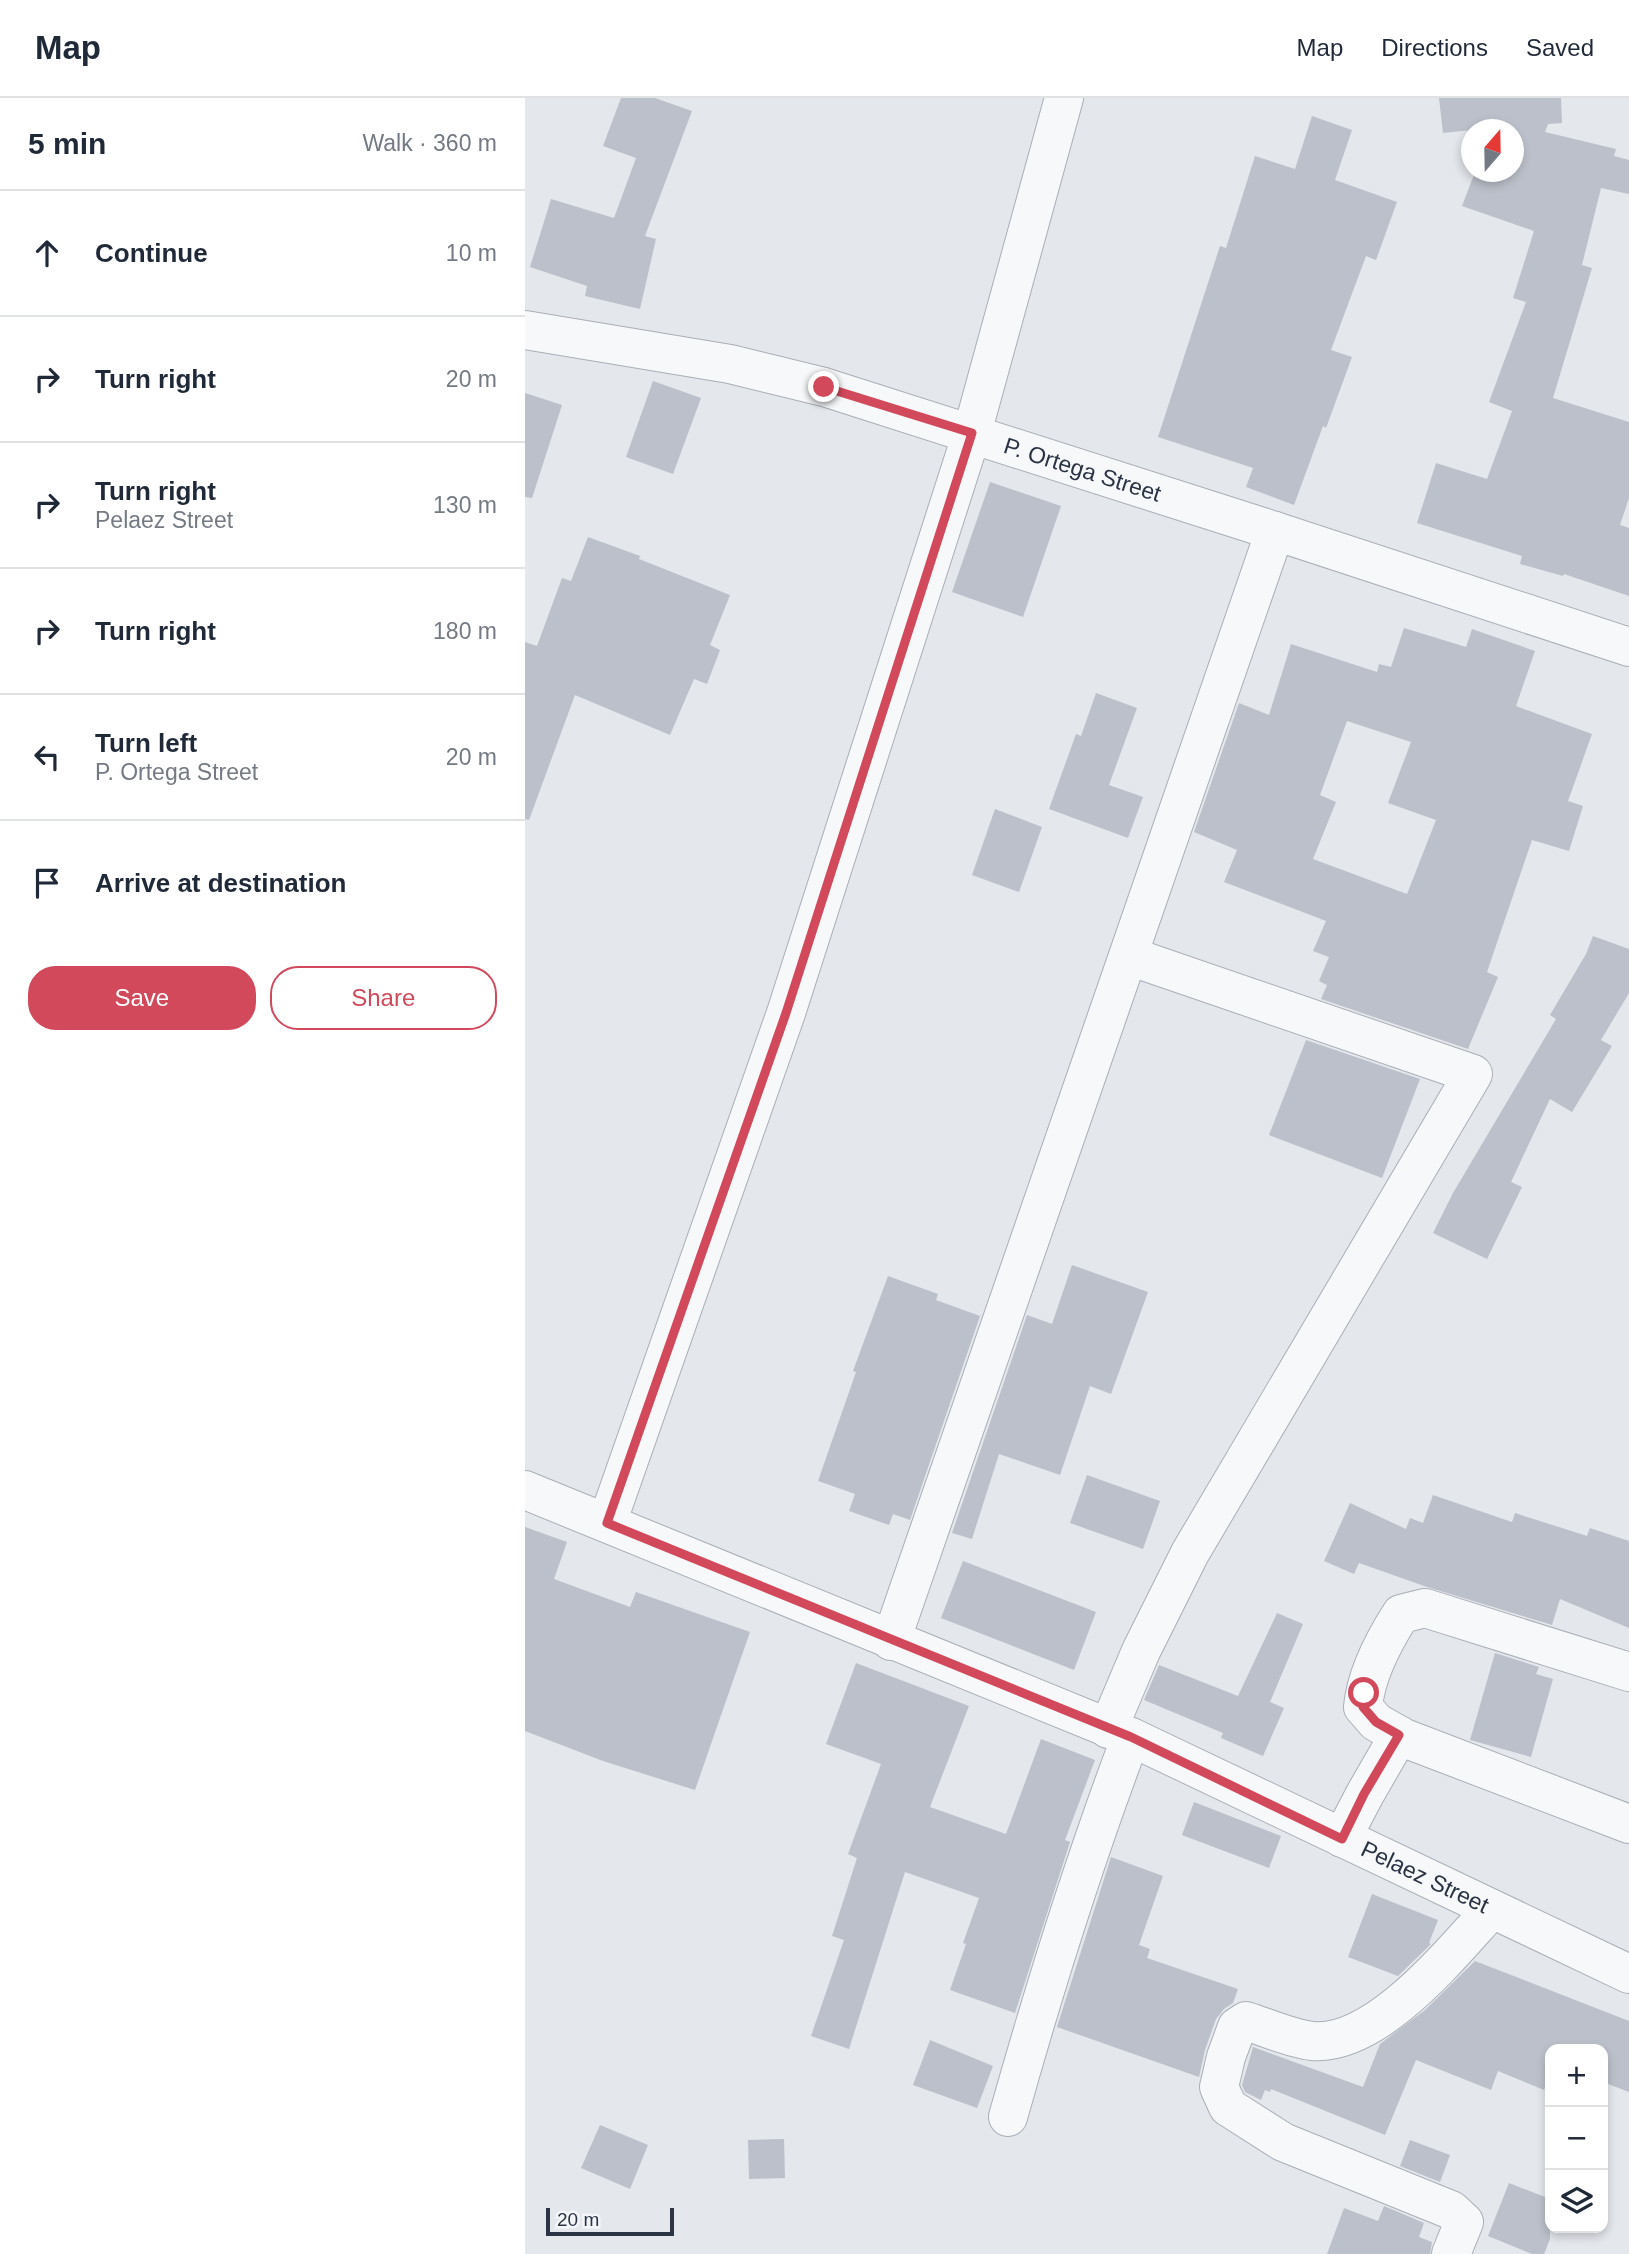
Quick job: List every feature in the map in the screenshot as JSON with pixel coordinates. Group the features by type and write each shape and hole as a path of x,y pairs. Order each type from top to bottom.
{"street":[{"path":"607,1523 786,1013 972,433 1064,98"},
{"name":"P. Ortega Street","path":"525,330 730,364 824,387 1629,647"},
{"path":"891,1641 1275,531"},
{"path":"1008,2117 1087,1859 1141,1651 1190,1553 1473,1074 1129,956"},
{"name":"Pelaez Street","path":"525,1490 1120,1733 1629,1973"},
{"path":"1629,1672 1425,1608 1401,1614 1390,1631 1370,1674 1363,1707 1376,1722 1399,1735 1629,1824"},
{"path":"1342,1839 1364,1794 1399,1735"},
{"path":"1451,2254 1464,2222 1451,2210 1283,2142 1229,2107 1219,2087 1237,2027 1246,2021 1312,2041 1346,2038 1377,2019 1425,1983 1492,1909"}],"building":[{"path":"621,98 655,98 692,111 645,236 656,239 640,309 585,296 587,286 530,267 551,199 614,218 636,158 603,146"},
{"path":"1439,98 1561,98 1562,123 1548,124 1545,132 1616,149 1614,156 1629,160 1629,194 1601,188 1582,265 1592,268 1553,398 1629,422 1629,498 1620,525 1629,528 1629,596 1564,574 1563,576 1520,564 1522,556 1417,523 1436,463 1487,479 1512,411 1489,402 1526,302 1513,298 1534,231 1462,206 1471,182 1524,182 1524,119 1461,119 1461,131 1443,133"},
{"path":"1312,116 1352,130 1335,180 1397,202 1376,260 1366,256 1331,350 1352,357 1294,505 1246,487 1253,468 1158,437 1220,246 1226,248 1255,156 1295,169"},
{"path":"653,381 701,398 673,474 626,457"},
{"path":"525,393 562,405 532,498 525,497"},
{"path":"990,482 1061,506 1023,617 952,592"},
{"path":"588,537 730,595 710,645 720,650 707,684 694,679 670,735 575,695 529,820 525,819 525,642 537,646 562,578 571,581"},
{"path":"1404,628 1466,647 1472,629 1535,651 1516,706 1592,734 1568,801 1583,806 1569,851 1532,840 1487,972 1498,977 1468,1049 1321,999 1327,985 1319,981 1329,957 1313,951 1326,921 1224,882 1237,850 1194,832 1239,703 1269,715 1291,644 1377,672 1379,664 1391,667","holes":["1347,721 1411,742 1388,803 1436,820 1407,894 1313,859 1336,802 1320,795"]},
{"path":"1096,693 1137,708 1109,785 1143,797 1128,838 1049,809 1076,734 1081,736"},
{"path":"995,809 1042,827 1019,892 972,875"},
{"path":"1593,936 1629,949 1629,993 1601,1040 1612,1046 1572,1112 1550,1099 1511,1182 1522,1187 1487,1259 1433,1233 1453,1193 1556,1019 1550,1015 1586,954"},
{"path":"1306,1040 1420,1079 1382,1178 1269,1135"},
{"path":"1072,1265 1148,1292 1111,1394 1090,1386 1060,1475 999,1454 972,1539 952,1533 1027,1315 1052,1324"},
{"path":"888,1276 938,1294 936,1300 980,1316 910,1520 893,1514 889,1525 849,1511 855,1494 818,1481 856,1372 853,1371"},
{"path":"1087,1475 1160,1501 1143,1549 1070,1523"},
{"path":"1433,1495 1512,1522 1515,1513 1587,1536 1590,1528 1629,1541 1629,1628 1560,1599 1552,1625 1359,1563 1354,1574 1324,1561 1350,1503 1406,1529 1410,1518 1423,1523"},
{"path":"525,1527 567,1542 554,1579 630,1607 636,1592 750,1632 695,1790 603,1761 525,1731"},
{"path":"963,1561 1096,1612 1074,1670 941,1618"},
{"path":"1277,1613 1303,1624 1270,1702 1284,1708 1263,1756 1221,1738 1223,1733 1144,1700 1159,1665 1238,1696"},
{"path":"1495,1653 1539,1667 1536,1674 1553,1679 1531,1757 1470,1740"},
{"path":"856,1663 969,1706 930,1807 1006,1834 1041,1739 1095,1760 1065,1840 1070,1842 1015,2013 950,1990 979,1898 905,1872 849,2049 811,2036 844,1940 832,1936 857,1858 848,1854 881,1764 826,1744"},
{"path":"1194,1802 1281,1836 1269,1868 1182,1835"},
{"path":"1111,1857 1163,1876 1139,1945 1150,1949 1147,1958 1238,1989 1233,2003 1216,2019 1199,2077 1057,2027"},
{"path":"1372,1894 1438,1920 1429,1943 1431,1944 1398,1976 1348,1957"},
{"path":"1475,1961 1629,2021 1629,2092 1608,2084 1608,2044 1545,2044 1544,2090 1498,2071 1491,2090 1416,2060 1385,2135 1271,2089 1270,2092 1265,2090 1261,2100 1245,2092 1242,2085 1253,2047 1363,2087 1380,2044 1425,2010"},
{"path":"930,2040 993,2066 977,2108 913,2085"},
{"path":"600,2125 648,2145 630,2189 581,2168"},
{"path":"784,2139 785,2178 749,2179 748,2140"},
{"path":"1410,2140 1450,2155 1440,2182 1400,2166"},
{"path":"1509,2183 1545,2197 1545,2233 1550,2233 1550,2239 1544,2254 1532,2254 1488,2236"},
{"path":"1384,2206 1424,2223 1419,2237 1432,2242 1430,2254 1327,2254 1344,2208 1378,2221"}],"route":[{"path":"824,387 972,433 786,1013 607,1523 1131,1737 1342,1839 1364,1794 1399,1735 1376,1722 1363,1707 1364,1693"}]}
